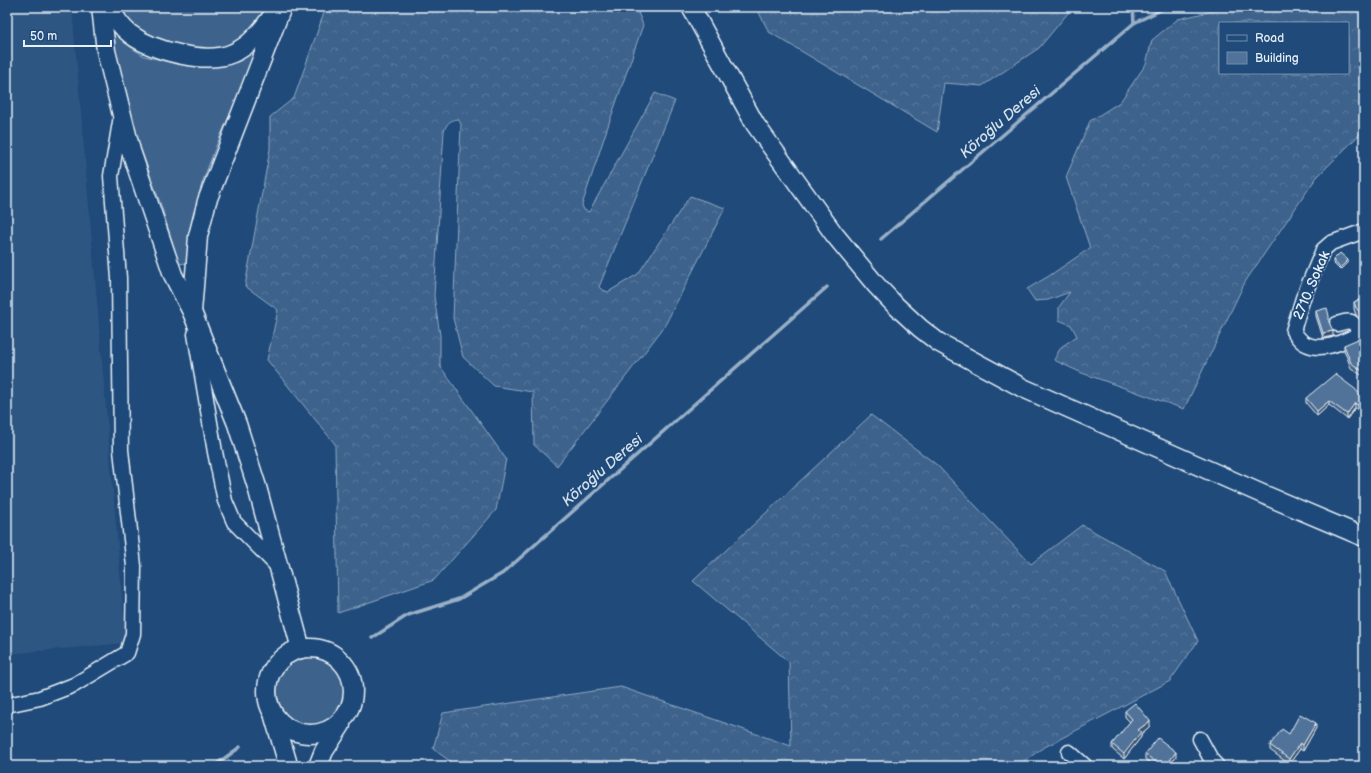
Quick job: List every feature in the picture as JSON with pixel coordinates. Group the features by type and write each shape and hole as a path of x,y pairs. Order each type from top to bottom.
{"main road":[{"path":"101,7 106,51 131,151 173,276 192,312 238,424 257,487 301,649"},
{"path":"110,7 116,20 129,33 143,42 198,57 216,57 232,54 245,47 266,25 278,7"},
{"path":"192,312 198,236 207,202 282,7"},
{"path":"691,7 755,124 834,234 876,285 920,328 938,342 1023,388 1253,490 1364,537"},
{"path":"287,766 287,761 274,716 268,703 267,689 270,675 277,663 288,654 301,649 315,648 329,652 340,659 349,671 354,685 353,700 348,713 324,751 318,766"},
{"path":"274,716 284,726 297,733 312,735 326,732 339,725 348,713"}],"street":[{"path":"7,705 40,698 74,685 127,653 133,634 134,566 121,450 119,278 111,176 122,113"},
{"name":"2710. Sokak","path":"1362,333 1332,346 1313,347 1302,342 1293,331 1303,298 1323,250 1331,242 1364,231"},
{"path":"192,312 215,452 225,501 234,522 278,566"},
{"path":"1337,324 1350,320 1362,333"},
{"path":"1200,740 1212,761 1217,766"},
{"path":"1069,752 1085,766"}],"shaded area":[{"path":"7,7 72,7 126,643 7,654"}],"green space":[{"path":"116,7 269,7 260,25 239,44 209,52 144,39"},
{"path":"326,7 636,7 643,25 582,205 584,210 589,212 655,93 675,101 599,287 608,292 638,274 690,196 725,208 664,327 557,466 534,445 533,392 494,386 463,357 453,318 461,124 458,119 449,122 444,131 434,296 440,335 440,366 506,459 496,510 434,580 338,613 335,444 267,360 278,310 245,286 270,149 270,117 294,98"},
{"path":"756,7 1073,7 1039,48 982,86 944,83 937,132 769,32"},
{"path":"1231,7 1364,7 1364,130 1316,178 1245,282 1184,409 1082,373 1054,360 1061,347 1077,336 1071,325 1059,320 1059,307 1070,292 1048,300 1035,301 1027,289 1090,248 1066,177 1090,121 1120,102 1146,64 1152,40 1178,19"},
{"path":"110,28 129,46 144,56 174,63 211,65 260,45 216,146 202,183 190,228 186,263 179,264 161,205 136,135 117,70"},
{"path":"871,415 937,465 1031,564 1082,525 1165,571 1198,641 1170,681 1041,749 1018,766 457,766 433,749 443,713 621,687 791,746 789,662 693,581"},
{"path":"312,656 325,659 337,666 344,678 347,691 344,704 337,716 325,723 312,726 299,723 287,716 280,704 277,691 280,678 287,666 299,659"}],"building":[{"path":"1340,253 1348,260 1340,268 1333,260"},
{"path":"1364,291 1364,316 1356,308 1354,302 1363,298 1361,292"},
{"path":"1327,308 1329,322 1333,331 1323,333 1316,311"},
{"path":"1363,337 1364,372 1351,363 1344,345"},
{"path":"1335,374 1355,389 1363,398 1358,405 1355,403 1347,414 1329,401 1317,411 1306,398"},
{"path":"7,669 11,678 7,680"},
{"path":"1135,703 1150,721 1138,730 1141,732 1124,754 1112,744 1132,719 1125,711"},
{"path":"1300,714 1316,723 1303,745 1300,743 1289,759 1270,745 1282,729 1289,734"},
{"path":"1158,738 1176,752 1166,766 1161,766 1145,754"}],"waterway":[{"name":"Köroğlu Deresi","path":"1133,7 1134,23"},
{"name":"Köroğlu Deresi","path":"881,239 1134,23 1167,7"},
{"name":"Köroğlu Deresi","path":"372,638 408,615 459,599 503,573 827,287"},
{"name":"Köroğlu Deresi","path":"214,766 240,747"}]}
